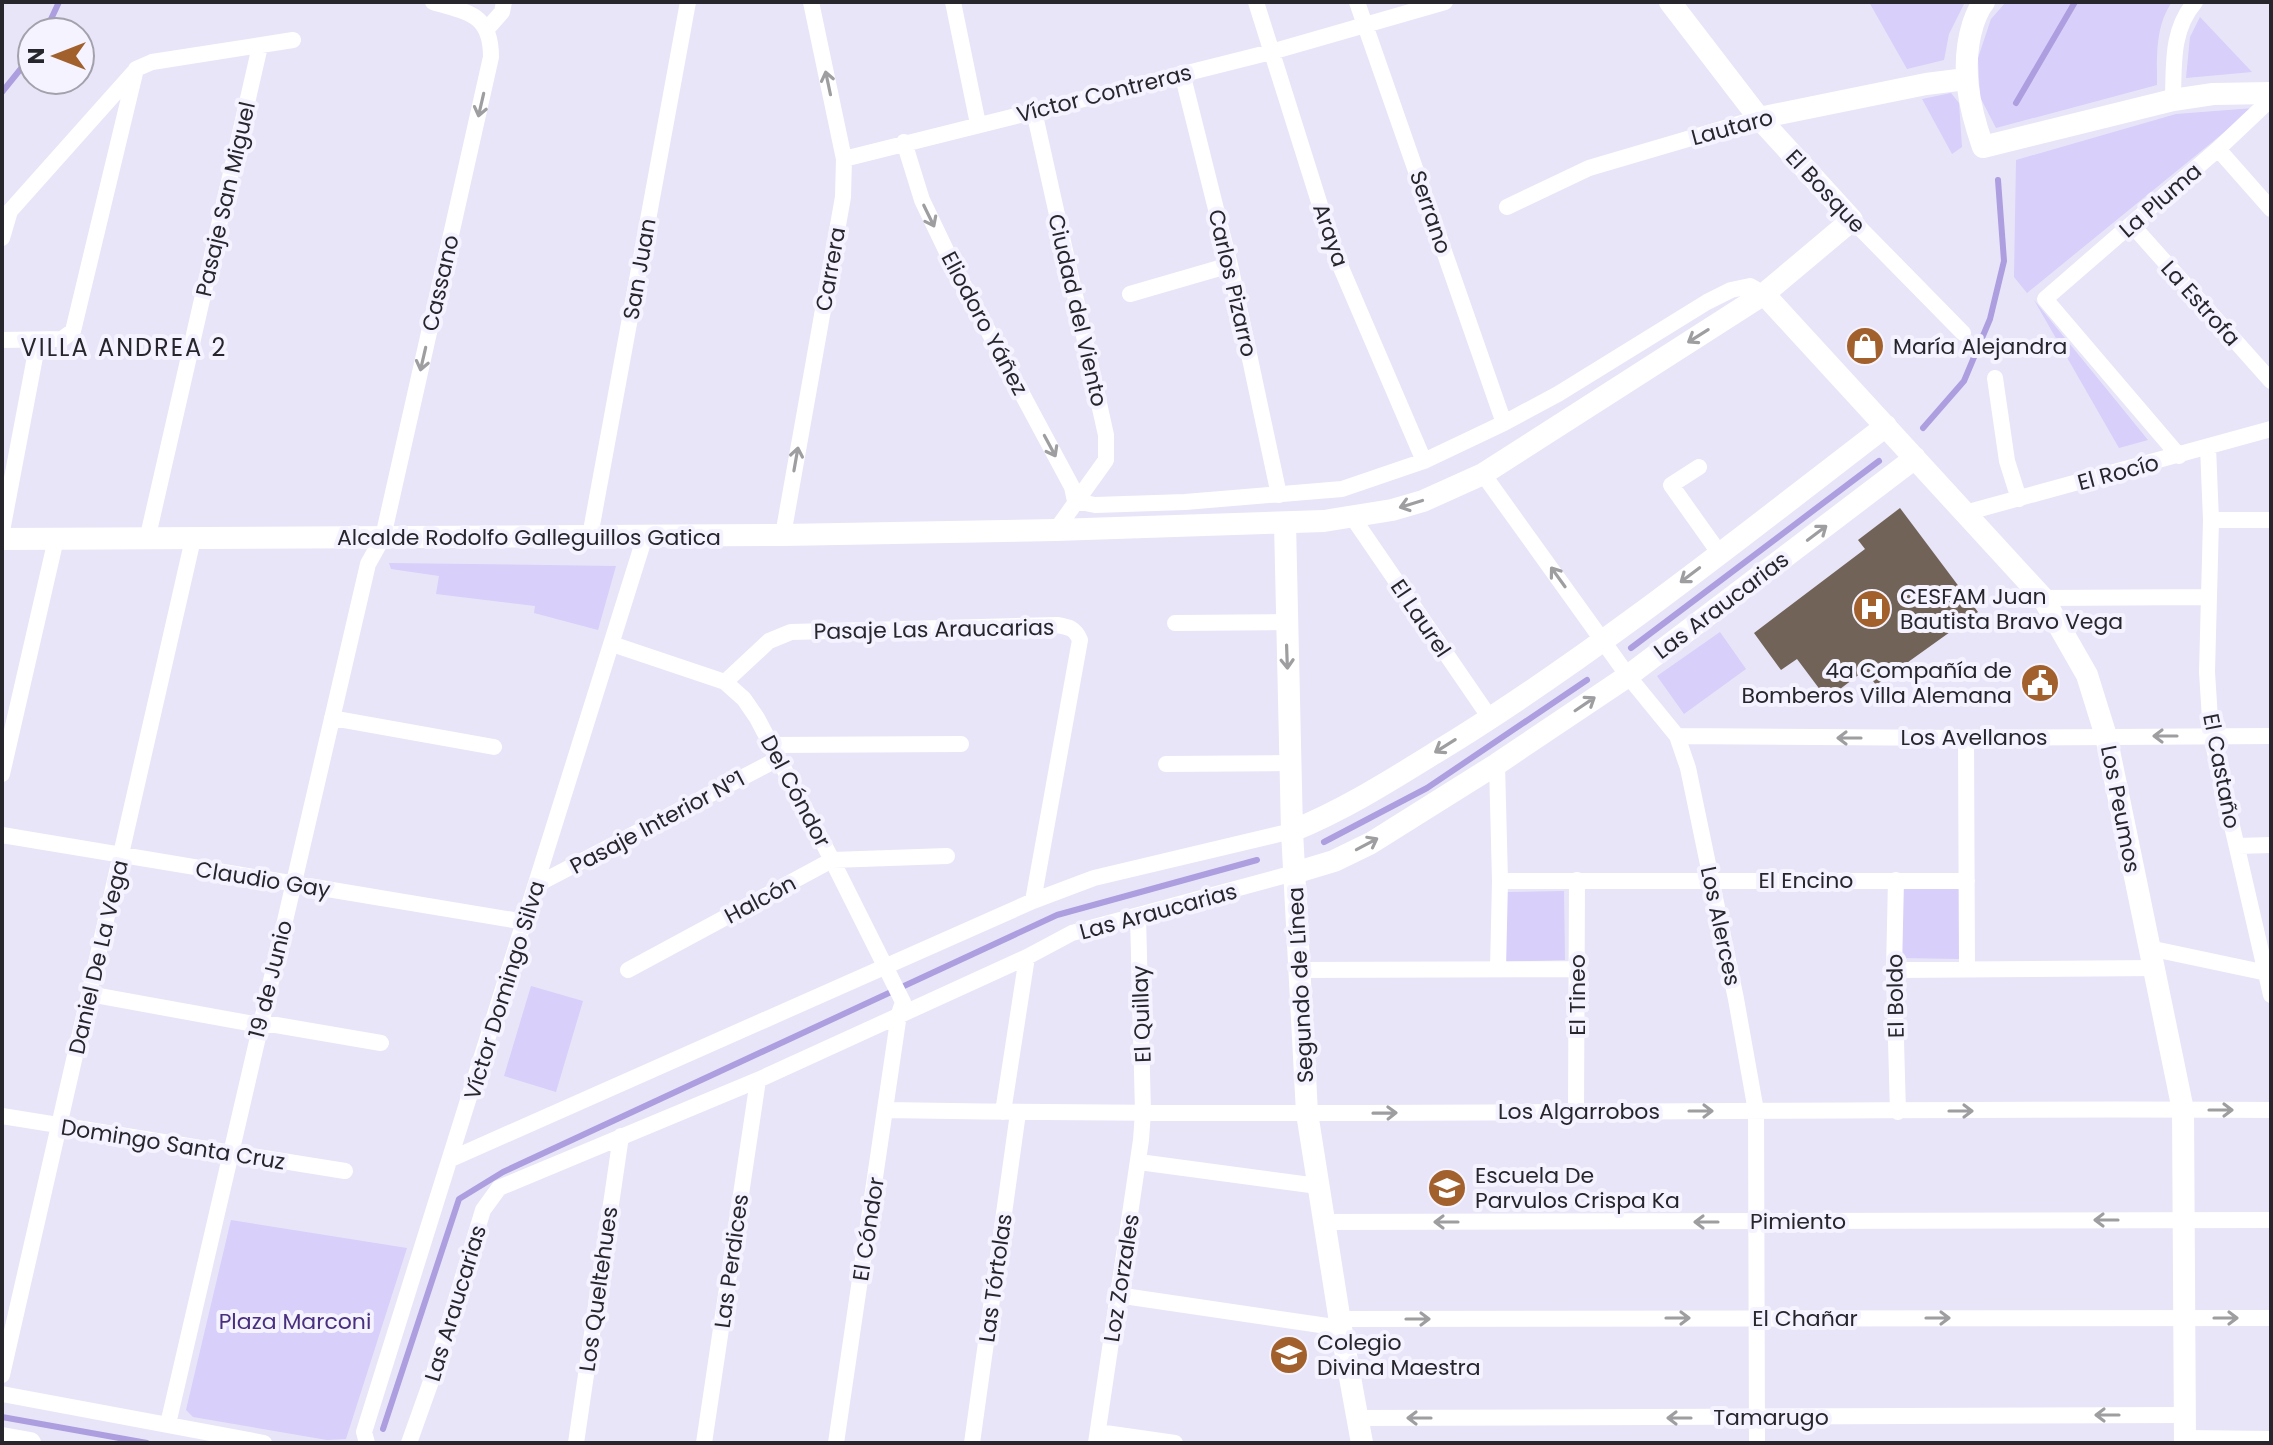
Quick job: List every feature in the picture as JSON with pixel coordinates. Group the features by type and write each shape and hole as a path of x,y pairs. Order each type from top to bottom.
{"street":[{"path":"433,2 469,13 487,29 502,12 504,2"},
{"name":"San Juan","path":"590,536 688,2"},
{"name":"Carrera","path":"783,535 843,197 844,159 811,2"},
{"path":"953,2 978,124"},
{"name":"Araya","path":"1256,2 1336,256 1424,461"},
{"name":"Serrano","path":"1357,2 1504,423"},
{"name":"Víctor Contreras","path":"844,159 1271,52 1445,2"},
{"name":"El Bosque","path":"1670,2 1759,118 1852,220 1963,333"},
{"path":"1984,2 1979,7 1967,44 1966,79 1983,147 2173,100 2213,94 2271,96"},
{"path":"2173,100 2174,51 2180,27 2195,2"},
{"name":"Cassano","path":"383,537 491,57 487,29"},
{"path":"2,238 10,211 136,69 152,62 293,40"},
{"name":"Pasaje San Miguel","path":"147,540 260,46"},
{"path":"2,340 62,339 73,331 136,69"},
{"name":"Carlos Pizarro","path":"1182,73 1230,265 1279,495"},
{"name":"Lautaro","path":"1507,207 1589,168 1759,118 1926,84 1966,79"},
{"name":"La Pluma","path":"2179,456 2045,299 2218,149 2271,96"},
{"name":"Ciudad del Viento","path":"1034,111 1106,435 1106,460 1097,476 1075,501"},
{"name":"Eliodoro Yáñez","path":"904,142 922,200 955,269 1072,487 1075,501"},
{"path":"2218,149 2271,209"},
{"name":"Alcalde Rodolfo Galleguillos Gatica","path":"2,539 783,535 1056,530 1353,518 1423,501 1483,474 1764,294 1852,220"},
{"name":"La Estrofa","path":"2132,225 2271,381"},
{"path":"1130,294 1230,265"},
{"path":"1056,530 1075,501 1110,505 1342,489 1424,461 1504,423 1731,290 1750,286 1764,294"},
{"name":"Los Peumos","path":"1764,294 2043,598 2087,675 2106,736 2183,1110 2185,1441"},
{"path":"2,531 38,341"},
{"path":"1995,378 2007,461 2019,499"},
{"name":"Las Araucarias","path":"451,1159 888,971 1033,901 1094,878 1292,831 1357,801 1490,718 1603,641 1886,426"},
{"name":"El Rocío","path":"1965,513 2271,429"},
{"name":"El Castaño","path":"2208,447 2211,520 2207,672 2211,735 2271,995"},
{"name":"Las Araucarias","path":"409,1443 434,1373 483,1210 499,1188 758,1080 901,1008 1027,957 1072,933 1334,861 1371,843 1497,764 1628,676 1915,458"},
{"path":"1699,467 1671,485 1720,554"},
{"name":"Los Alerces","path":"1483,474 1628,676 1677,736 1688,768 1756,1111 1757,1443"},
{"name":"El Laurel","path":"1353,518 1490,718"},
{"path":"2211,520 2271,520"},
{"name":"Segundo de Línea","path":"1285,523 1292,831 1307,1113 1362,1443"},
{"name":"Víctor Domingo Silva","path":"367,1443 364,1432 645,536"},
{"name":"19 de Junio","path":"168,1424 368,564 383,537"},
{"path":"2,774 56,539"},
{"name":"Daniel De La Vega","path":"2,1375 193,539"},
{"path":"2043,598 2209,597"},
{"path":"1175,623 1286,622"},
{"name":"Pasaje Las Araucarias","path":"725,682 769,641 791,632 1070,627 1077,632 1080,640 1033,901"},
{"name":"Del Cóndor","path":"612,644 725,682 744,699 832,860 888,971 901,1008"},
{"path":"332,718 494,747"},
{"name":"Los Avellanos","path":"1677,736 2271,736"},
{"path":"1966,738 1967,968"},
{"path":"774,752 961,744"},
{"name":"Pasaje Interior Nº1","path":"536,885 774,752"},
{"path":"1166,764 1291,763"},
{"path":"1497,764 1500,881 1498,968"},
{"name":"Claudio Gay","path":"2,835 525,922"},
{"path":"2237,846 2271,845"},
{"name":"Halcón","path":"628,970 832,860 947,856"},
{"name":"El Tineo","path":"1576,1111 1577,880"},
{"name":"El Boldo","path":"1896,880 1894,970 1898,1112"},
{"name":"El Encino","path":"1500,881 1967,881"},
{"name":"El Quillay","path":"1138,916 1143,1112"},
{"name":"Las Tórtolas","path":"972,1443 1027,957"},
{"path":"1894,970 2152,958 2267,973"},
{"path":"1298,970 1577,969"},
{"path":"89,994 259,1025 276,1025 381,1043"},
{"name":"El Cóndor","path":"836,1443 901,1008"},
{"name":"Las Perdices","path":"704,1443 758,1080"},
{"name":"Los Algarrobos","path":"887,1110 1307,1113 2271,1110"},
{"name":"Loz Zorzales","path":"1097,1437 1139,1162 1143,1112"},
{"name":"Domingo Santa Cruz","path":"2,1116 345,1171"},
{"name":"Los Queltehues","path":"576,1443 621,1136"},
{"path":"1139,1162 1318,1186"},
{"name":"Pimiento","path":"1325,1222 2271,1220"},
{"name":"El Chañar","path":"1117,1295 1340,1323 1758,1318 2271,1318"},
{"path":"2,1394 264,1443"},
{"name":"Tamarugo","path":"1357,1418 2185,1415"},
{"path":"1097,1437 1175,1443"},
{"path":"2,1438 30,1443"},
{"path":"2185,1441 2271,1439"}],"green space":[{"path":"1869,2 1965,2 1949,34 1944,60 1907,69"},
{"path":"2006,2 2172,2 2160,31 2157,85 1996,128 1980,97 1978,58 1991,19"},
{"path":"2200,17 2252,72 2186,78 2190,37"},
{"path":"1951,93 1959,103 1962,147 1952,154 1922,99"},
{"path":"2254,108 2027,293 2014,277 2016,160 2176,114"},
{"path":"2034,300 2148,440 2119,448"},
{"path":"389,563 616,566 598,630 534,613 535,606 436,594 439,576 391,569"},
{"path":"1720,632 1746,669 1684,714 1657,676"},
{"path":"1901,887 1960,887 1960,959 1901,958"},
{"path":"1564,891 1565,960 1504,962 1506,892"},
{"path":"531,986 583,1001 556,1092 504,1076"},
{"name":"Plaza Marconi","path":"231,1220 407,1248 346,1439 327,1440 193,1417 186,1410"}],"building":[{"path":"1900,508 1978,612 1876,685 1865,670 1827,699 1797,659 1781,670 1754,633 1865,549 1858,540"}],"waterway":[{"path":"52,16 59,2"},
{"path":"2016,103 2075,2"},
{"path":"2,92 16,75"},
{"path":"1923,428 1964,381 1990,319 2004,261 1998,180"},
{"path":"1631,648 1879,461"},
{"path":"1324,842 1427,788 1587,680"},
{"path":"383,1429 459,1199 503,1172 1057,915 1257,860"},
{"path":"2,1417 147,1443"}],"place":[{"name":"María Alejandra","path":"1865,346"},
{"name":"CESFAM Juan Bautista Bravo Vega","path":"1872,609"},
{"name":"4a Compañía de Bomberos Villa Alemana","path":"2040,683"},
{"name":"Escuela De Parvulos Crispa Ka","path":"1447,1188"},
{"name":"Colegio Divina Maestra","path":"1289,1355"}],"district":[{"name":"VILLA ANDREA 2","path":"124,348"}]}
